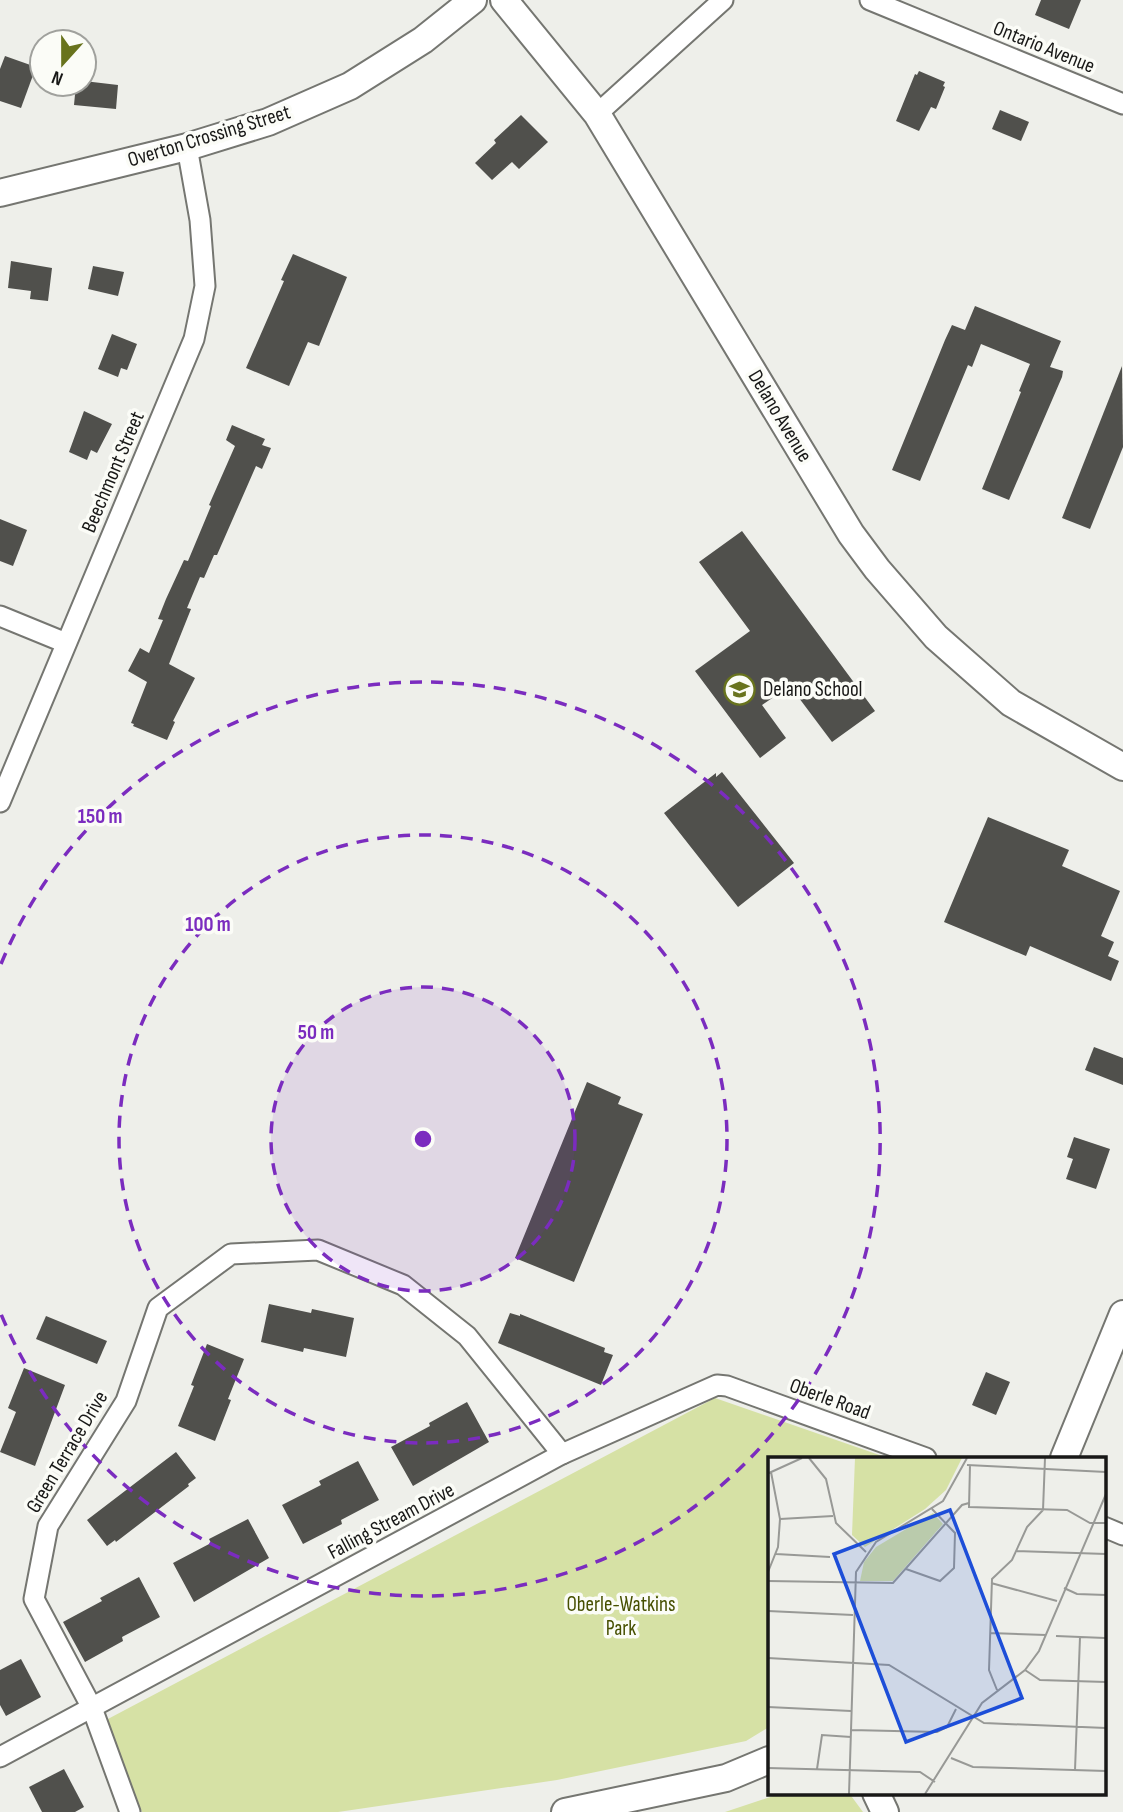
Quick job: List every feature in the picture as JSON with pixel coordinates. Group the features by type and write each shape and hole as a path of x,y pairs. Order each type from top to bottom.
{"main road":[{"name":"Overton Crossing Street","path":"0,193 187,147 268,122 350,86 423,40 473,0"},
{"name":"Delano Avenue","path":"503,0 597,114 851,534 877,569 936,637 1011,702 1123,767"},
{"path":"1064,1457 1123,1314"},
{"path":"565,1812 726,1778 768,1760"},
{"path":"876,1794 885,1812"}],"street":[{"path":"597,114 723,0"},
{"name":"Ontario Avenue","path":"870,0 1123,104"},
{"name":"Beechmont Street","path":"0,802 194,339 205,286 200,220 187,147"},
{"path":"0,615 66,643"},
{"name":"Green Terrace Drive","path":"130,1812 92,1708 34,1599 48,1526 126,1401 158,1308 230,1254 317,1250 403,1284 467,1336 562,1454"},
{"name":"Falling Stream Drive","path":"0,1757 562,1454 717,1385"},
{"name":"Oberle Road","path":"717,1385 727,1385 923,1457"},
{"path":"1106,1528 1123,1535"}],"green space":[{"name":"Oberle-Watkins Park","path":"715,1398 885,1457 768,1457 768,1728 746,1741 557,1780 338,1812 142,1812 106,1720"},
{"path":"779,1794 850,1794 863,1812 725,1812"}],"building":[{"path":"1041,0 1081,0 1069,29 1035,15"},
{"path":"5,56 28,64 28,89 21,108 0,101 0,69"},
{"path":"919,71 945,82 945,87 936,109 931,107 919,131 896,121 915,74"},
{"path":"98,83 118,85 116,109 74,105 75,98 98,98"},
{"path":"1000,110 1029,122 1021,141 992,129"},
{"path":"521,115 548,142 519,169 512,162 492,180 475,163 496,143 494,140"},
{"path":"293,254 347,277 319,346 308,342 289,386 246,368"},
{"path":"11,261 52,268 48,301 30,299 31,291 8,288"},
{"path":"93,266 124,272 118,296 88,289"},
{"path":"975,306 1061,341 1050,367 1063,371 1062,377 1009,500 982,489 1030,364 981,344 972,367 968,365 920,481 892,470 952,325 965,330"},
{"path":"112,334 137,344 127,370 121,368 118,377 98,369"},
{"path":"1122,366 1123,447 1090,529 1062,518"},
{"path":"84,411 112,424 97,453 91,450 87,460 69,452"},
{"path":"232,425 265,439 262,445 271,448 262,469 256,466 217,555 214,555 204,578 200,577 187,608 191,609 169,664 195,678 173,721 175,722 167,740 131,723 147,682 128,671 140,648 149,653 163,620 158,619 166,599 184,560 188,561 235,446 226,440"},
{"path":"0,519 27,530 13,566 0,561"},
{"path":"742,531 875,711 832,742 790,686 762,705 786,738 760,758 695,671 750,631 699,562"},
{"path":"722,772 794,863 738,907 664,813 716,773 716,777"},
{"path":"988,817 1069,850 1062,866 1120,891 1101,936 1114,942 1108,956 1119,961 1111,981 1030,946 1026,956 944,922"},
{"path":"1094,1047 1123,1058 1123,1085 1085,1070"},
{"path":"587,1082 621,1097 618,1104 643,1114 574,1282 515,1258"},
{"path":"1074,1137 1110,1149 1096,1189 1066,1179 1073,1159 1067,1157"},
{"path":"269,1304 354,1318 346,1357 304,1348 303,1352 261,1342"},
{"path":"510,1313 520,1314 605,1348 604,1352 613,1355 601,1385 498,1343"},
{"path":"46,1316 107,1341 97,1364 36,1339"},
{"path":"207,1344 244,1359 215,1441 178,1426"},
{"path":"24,1368 65,1385 35,1466 0,1452 16,1412 8,1408"},
{"path":"986,1372 1010,1382 996,1415 972,1405"},
{"path":"467,1402 489,1442 413,1486 391,1447"},
{"path":"176,1452 196,1478 116,1542 115,1540 107,1546 87,1520"},
{"path":"358,1461 379,1500 341,1520 342,1524 303,1544 282,1505 321,1485 319,1481"},
{"path":"248,1519 269,1558 194,1602 173,1563 211,1543 209,1539"},
{"path":"139,1577 160,1617 122,1637 123,1641 85,1662 63,1622"},
{"path":"21,1659 41,1697 6,1716 0,1705 0,1670"},
{"path":"64,1769 84,1807 75,1812 42,1812 29,1787"}],"place":[{"name":"Delano School","path":"740,689"}]}
